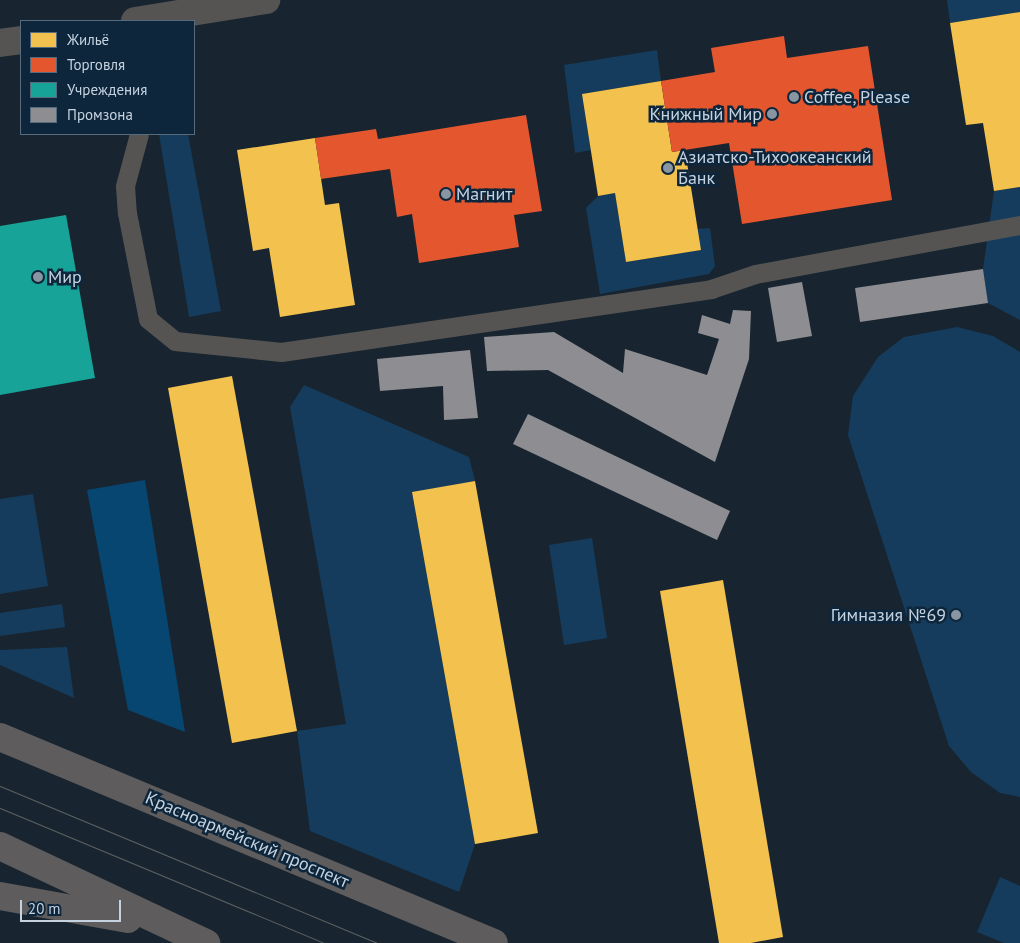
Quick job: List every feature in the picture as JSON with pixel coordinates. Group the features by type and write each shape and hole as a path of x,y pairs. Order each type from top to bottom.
{"main road":[{"name":"Красноармейский проспект","path":"0,737 494,943"},
{"path":"0,846 205,943"},
{"path":"0,896 102,911 205,943"}],"street":[{"path":"141,20 258,1"},
{"path":"0,43 20,40"}],"lane":[{"path":"139,135 125,186 127,213 148,318 175,341 281,352 711,289 756,274 1020,225"}],"shaded area":[{"path":"947,0 1020,0 1020,12 950,23"},
{"path":"657,50 661,81 583,94 591,150 575,153 564,65"},
{"path":"159,135 188,135 221,311 189,317"},
{"path":"1020,187 1020,320 988,303 983,269 994,191"},
{"path":"615,193 626,262 700,250 697,229 710,228 715,266 709,274 600,294 586,208 598,196"},
{"name":"Гимназия №69","path":"957,327 993,336 1020,352 1020,797 1000,793 971,772 949,746 848,435 853,396 878,357 904,337"},
{"path":"304,385 469,457 475,481 412,493 475,844 459,892 310,831 297,731 346,724 290,407"},
{"path":"145,480 185,732 128,710 87,490"},
{"path":"33,494 48,586 0,594 0,499"},
{"path":"592,538 607,638 564,645 549,545"},
{"path":"62,604 65,627 0,636 0,613"},
{"path":"67,647 74,698 0,665 0,650"},
{"path":"1000,877 1020,886 1020,943 1004,943 977,932"}],"building: Жильё":[{"path":"1020,12 1020,187 994,191 983,123 966,125 950,23"},
{"path":"661,81 672,152 685,150 701,250 626,262 615,193 598,196 582,94"},
{"path":"315,138 325,205 339,203 355,305 280,317 269,248 253,251 237,150"},
{"path":"232,376 297,731 232,743 168,388"},
{"path":"475,481 538,833 475,844 412,492"},
{"path":"723,580 783,937 751,943 719,943 660,591"}],"building: Торговля":[{"name":"Книжный Мир","path":"784,36 787,58 868,46 892,200 742,224 729,143 672,152 661,81 715,72 711,48"},
{"path":"526,115 542,211 514,215 519,247 419,263 412,214 397,217 390,169 321,179 315,138 376,129 378,139"}],"building: Учреждения":[{"path":"66,215 95,378 0,395 0,226"}],"building: Промзона":[{"path":"983,269 988,303 860,322 855,288"},
{"path":"802,282 812,336 777,342 768,288"},
{"path":"733,310 751,311 749,359 715,462 548,370 487,371 484,337 554,332 623,373 625,349 707,375 719,339 698,333 702,315 730,324"},
{"path":"470,350 478,418 444,420 443,386 380,391 377,359"},
{"path":"528,414 730,511 717,540 513,444"}],"tram line":[{"path":"0,786 377,943"},
{"path":"0,808 324,943"}],"place":[{"name":"Coffee, Please","path":"794,97"},
{"name":"Книжный Мир","path":"772,114"},
{"name":"Азиатско-Тихоокеанский Банк","path":"668,168"},
{"name":"Магнит","path":"446,194"},
{"name":"Мир","path":"38,277"},
{"name":"Гимназия №69","path":"956,615"}]}
